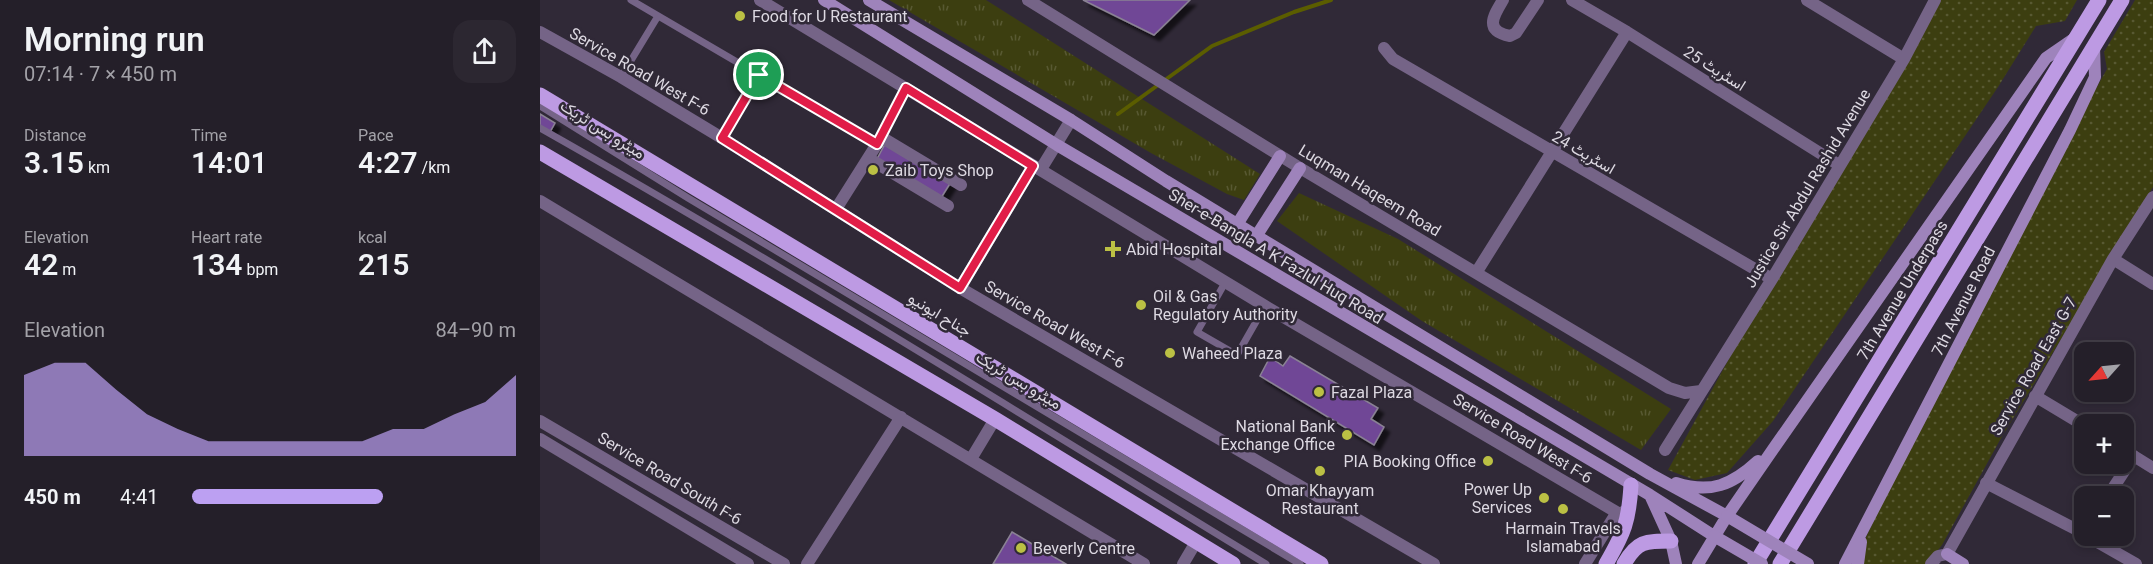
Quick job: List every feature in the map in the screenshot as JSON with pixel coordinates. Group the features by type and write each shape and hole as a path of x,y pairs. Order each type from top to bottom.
{"main road":[{"name":"Sher-e-Bangla A K Fazlul Huq Road","path":"824,0 1057,145 1650,495 1762,564"},
{"name":"Sher-e-Bangla A K Fazlul Huq Road","path":"869,0 1071,120 1166,181 1650,474 1809,564"},
{"name":"7th Avenue Underpass","path":"1755,564 2099,0"},
{"path":"1780,564 2122,0"},
{"path":"1698,564 1727,516 2046,58 2079,35"},
{"name":"7th Avenue Road","path":"1845,564 2070,130 2095,76 2094,47"},
{"name":"جناح ایونیو","path":"540,95 1321,564"},
{"path":"540,152 995,419 1233,564"},
{"path":"1238,223 1280,156"},
{"path":"1257,235 1300,168"},
{"path":"1650,474 1691,488 1716,488 1746,473 1776,445"},
{"path":"1606,564 1622,536 1624,512 1631,485"},
{"path":"1650,495 1671,541 1676,564"},
{"path":"1858,564 1865,527"},
{"path":"1624,564 1632,551 1642,543 1671,541"},
{"path":"1948,559 1963,564"}],"street":[{"name":"Service Road West F-6","path":"760,0 1265,306 1624,512"},
{"path":"1503,0 1493,17 1492,25 1496,31 1510,36 1520,28 1538,0"},
{"name":"اسٹریٹ 25","path":"1572,0 1839,165"},
{"path":"1808,0 1904,59"},
{"name":"Justice Sir Abdul Rashid Avenue","path":"1665,450 1772,279 1904,59 1935,0"},
{"name":"Luqman Haqeem Road","path":"1036,2 1280,156 1669,388 1684,393 1701,391"},
{"name":"Service Road West F-6","path":"540,32 621,77 722,138 960,288 1434,564"},
{"path":"1476,273 1627,32"},
{"name":"اسٹریٹ 24","path":"1384,48 1393,59 1772,279"},
{"path":"960,288 1037,167 1057,145 1071,120"},
{"path":"836,209 879,140 961,185"},
{"path":"868,158 948,207"},
{"name":"Service Road East G-7","path":"1948,559 1986,483 2035,396 2113,259 2153,197"},
{"path":"540,201 1144,564"},
{"path":"2113,259 2153,285"},
{"path":"2035,396 2074,419"},
{"path":"807,564 901,417"},
{"path":"971,459 995,419"},
{"name":"Service Road South F-6","path":"540,421 784,564"},
{"name":"Service Road South F-6","path":"540,440 750,564"},
{"path":"2134,456 2153,468"},
{"path":"1986,483 2074,528"},
{"path":"1585,564 1608,525 1624,512"},
{"path":"1183,564 1196,542"},
{"path":"2105,546 2136,564"},
{"path":"750,564 759,550"},
{"path":"1931,564 1938,556 1948,559"}],"lane":[{"path":"631,0 759,75 879,140 906,88"},
{"path":"621,77 658,16"},
{"path":"722,138 759,75"},
{"name":"میٹرو بس ٹریک","path":"540,106 688,198 1300,564"},
{"name":"میٹرو بس ٹریک","path":"540,128 914,347 1266,564"},
{"path":"1226,281 1197,332 1237,355 1265,306"}],"green space":[{"path":"889,0 986,0 1260,174 1244,200 1227,194 1151,153"},
{"path":"1937,0 2077,0 2065,21 2036,26 1998,87 1773,421 1727,473 1695,480 1668,470 1787,253"},
{"path":"2135,0 2153,0 2153,187 2000,440 1942,545 1927,564 1858,564 1857,560 1866,537 1953,360 2043,184 2107,69 2104,52"},
{"path":"1299,193 1398,239 1671,409 1641,450 1422,321 1277,221"}],"building":[{"path":"1083,0 1190,0 1154,35"},
{"path":"540,114 555,123 550,132 540,126"},
{"path":"886,142 951,182 941,198 877,159"},
{"name":"Fazal Plaza","path":"1290,356 1378,408 1371,419 1384,427 1374,445 1260,376 1270,357 1283,366"},
{"name":"Beverly Centre","path":"1012,532 1066,564 993,564"}],"waterway":[{"path":"1118,114 1212,46 1294,12 1331,0"}],"place":[{"name":"Food for U Restaurant","path":"740,16"},
{"name":"Zaib Toys Shop","path":"873,170"},
{"name":"Abid Hospital","path":"1113,249"},
{"name":"Oil & Gas Regulatory Authority","path":"1141,305"},
{"name":"Waheed Plaza","path":"1170,353"},
{"name":"Fazal Plaza","path":"1319,392"},
{"name":"National Bank Exchange Office","path":"1347,435"},
{"name":"PIA Booking Office","path":"1488,461"},
{"name":"Omar Khayyam Restaurant","path":"1320,471"},
{"name":"Power Up Services","path":"1544,498"},
{"name":"Harmain Travels Islamabad","path":"1563,509"},
{"name":"Beverly Centre","path":"1021,548"}],"route":[{"path":"759,75 877,144 906,88 1033,166 960,288 722,138 759,75"}]}
